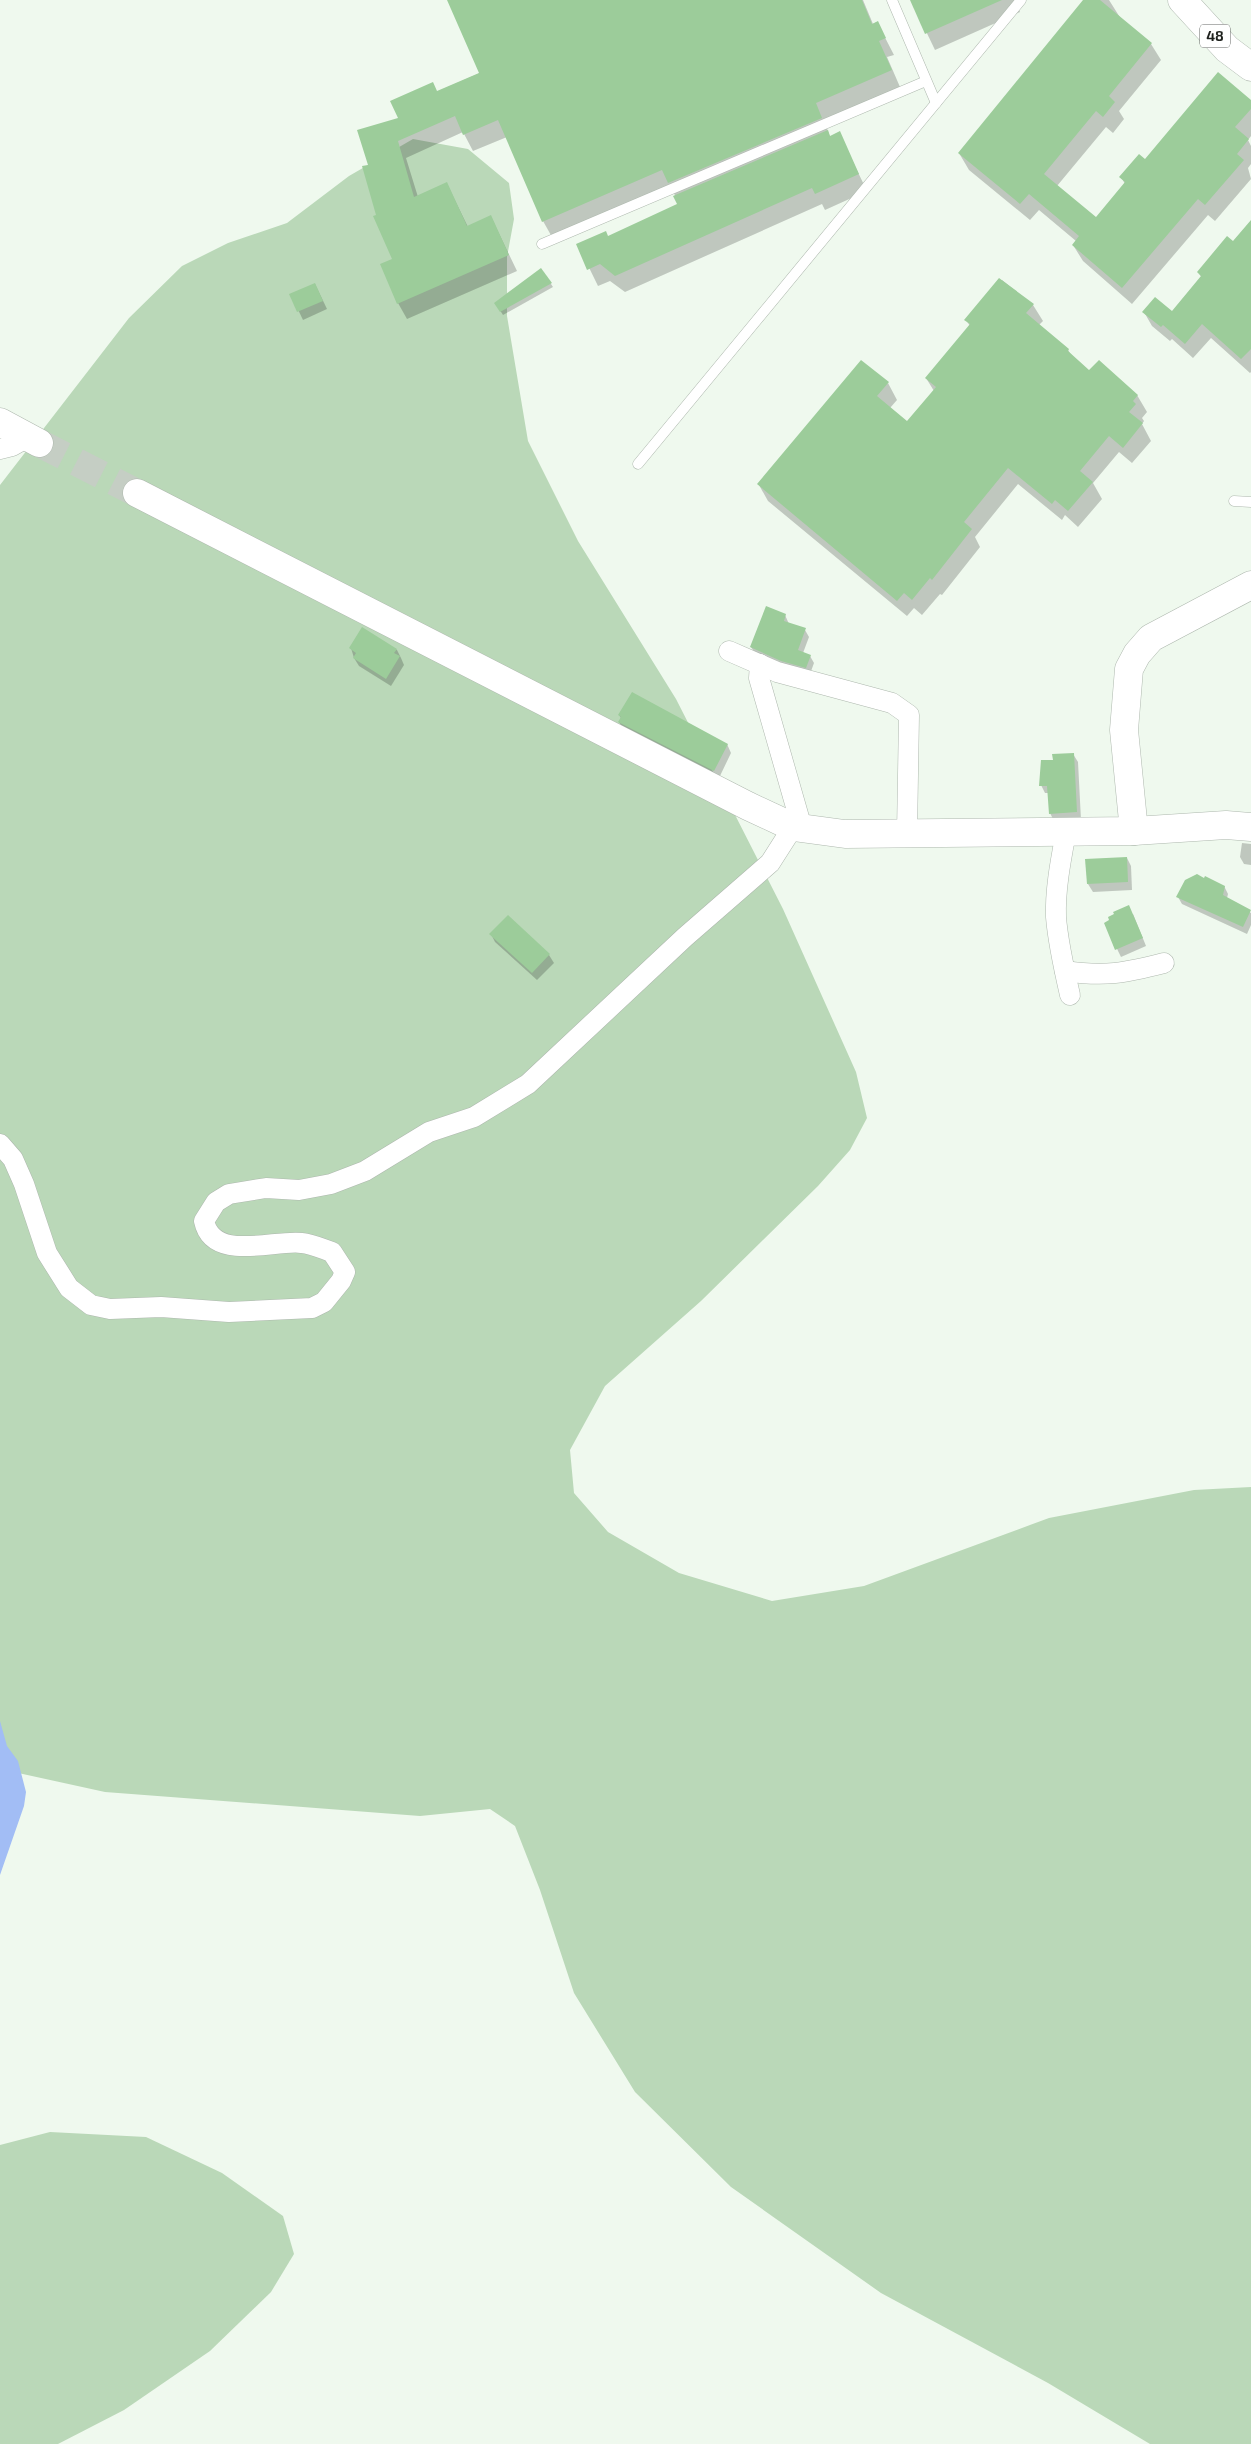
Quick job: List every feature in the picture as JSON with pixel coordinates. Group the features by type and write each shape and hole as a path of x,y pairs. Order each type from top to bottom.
{"street":[{"name":"48","path":"1182,0 1227,49 1251,68"},
{"path":"0,422 34,440"},
{"path":"0,449 34,440"},
{"path":"137,493 798,827 845,834 1134,831 1226,826 1251,827"},
{"path":"1134,831 1124,730 1129,669 1137,654 1150,638 1251,585"},
{"path":"729,650 777,672 892,703 909,715 907,834"},
{"path":"760,664 760,678 798,827"},
{"path":"0,1144 13,1159 24,1184 47,1253 69,1288 91,1305 110,1309 161,1307 229,1312 312,1308 324,1302 341,1282 345,1272 332,1252 301,1243 255,1247 220,1242 206,1230 204,1221 216,1202 229,1194 266,1188 299,1190 331,1184 365,1172 428,1132 474,1117 528,1084 685,937 770,863 798,827"},
{"path":"1066,832 1058,880 1056,916 1070,994"},
{"path":"1065,971 1090,975 1119,974 1164,963"}],"lane":[{"path":"892,0 936,103"},
{"path":"638,464 1020,0"},
{"path":"542,244 926,80"},
{"path":"1234,500 1251,502"}],"green space":[{"path":"413,139 468,149 509,183 514,219 507,257 507,316 528,441 578,541 676,699 783,909 856,1072 867,1118 850,1150 818,1186 701,1301 605,1386 570,1450 574,1493 608,1532 679,1573 772,1601 864,1586 1049,1518 1194,1490 1251,1487 1251,2444 1150,2444 1048,2383 881,2293 731,2187 635,2092 574,1993 540,1890 515,1826 490,1809 420,1816 105,1792 0,1769 0,485 129,318 182,266 228,243 287,223 349,176"},
{"path":"50,2132 146,2137 222,2173 283,2216 294,2254 271,2292 210,2351 124,2410 58,2444 0,2444 0,2145"}],"water":[{"path":"0,1721 7,1746 18,1761 26,1792 24,1806 0,1875"}],"building":[{"path":"447,0 862,0 872,24 878,21 886,38 879,41 892,70 816,103 822,118 668,183 662,170 542,222 498,120 463,135 455,116 398,141 414,197 447,182 467,226 491,215 509,255 397,304 380,264 392,259 373,216 376,215 362,166 368,165 357,130 398,118 390,101 433,82 437,91 479,73"},
{"path":"910,0 1002,0 925,34"},
{"path":"1083,0 1100,0 1152,43 1109,96 1115,102 1103,117 1096,111 1044,174 1096,217 1125,182 1119,177 1139,154 1145,159 1218,72 1251,100 1251,109 1235,127 1249,139 1237,154 1244,160 1205,205 1198,199 1122,288 1072,245 1079,236 1029,194 1020,204 958,153"},
{"path":"828,130 830,136 840,131 859,174 815,194 812,188 615,276 600,264 587,270 576,244 606,231 608,236 677,204 673,196"},
{"path":"1251,220 1251,349 1241,359 1202,324 1185,344 1163,325 1161,327 1142,312 1155,297 1172,311 1201,276 1197,272 1227,236 1233,241"},
{"path":"541,268 552,283 500,312 494,303"},
{"path":"999,278 1034,304 1026,313 1069,349 1068,351 1089,370 1099,360 1138,395 1133,401 1136,404 1129,412 1143,423 1123,448 1109,436 1080,471 1093,482 1068,511 1055,500 1052,504 1008,468 964,522 972,529 932,580 930,578 912,600 904,593 897,601 757,484 861,360 889,382 877,396 907,421 936,387 925,378 970,324 964,320"},
{"path":"315,283 323,301 297,312 289,294"},
{"path":"766,606 786,614 784,621 806,628 798,650 811,655 806,668 781,661 750,647"},
{"path":"362,627 397,649 394,653 400,656 386,679 353,658 356,653 349,648"},
{"path":"632,692 728,744 714,771 618,722 621,717 618,715"},
{"path":"1074,753 1077,812 1049,814 1047,786 1039,786 1041,760 1053,760 1052,754"},
{"path":"1127,857 1128,882 1087,884 1085,859"},
{"path":"1197,874 1225,886 1223,895 1251,910 1243,927 1176,897 1185,880"},
{"path":"1129,905 1143,938 1115,950 1104,923 1109,920 1108,917 1114,914 1113,912"},
{"path":"508,915 550,954 532,973 489,934"}],"tunnel":[{"path":"39,443 137,493"}]}
